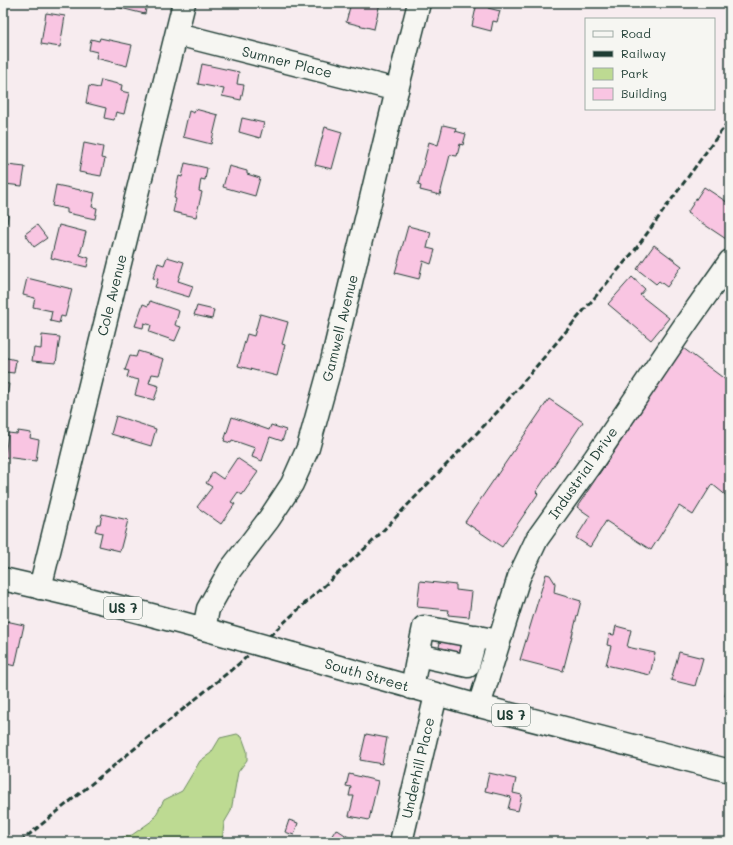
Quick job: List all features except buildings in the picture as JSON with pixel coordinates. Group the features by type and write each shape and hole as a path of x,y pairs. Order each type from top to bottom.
{"main road":[{"name":"Cole Avenue","path":"40,588 184,3"},
{"name":"Gamwell Avenue","path":"204,629 208,610 230,570 269,519 292,484 308,448 332,361 419,3"},
{"name":"Sumner Place","path":"177,34 397,90"},
{"name":"Industrial Drive","path":"479,706 518,577 537,539 595,458 730,261"},
{"name":"South Street","path":"3,579 204,629 412,688 730,771"},
{"path":"412,688 424,627 499,641"},
{"path":"418,655 468,666 476,636"},
{"name":"Underhill Place","path":"401,842 436,694"}],"green space":[{"path":"237,734 242,737 247,751 247,760 238,772 231,811 224,823 222,842 111,842 114,839 132,835 153,820 164,800 182,791 200,761 211,753 220,738"}],"railway":[{"path":"20,842 241,662 372,542 501,408 635,250 730,119"}]}
